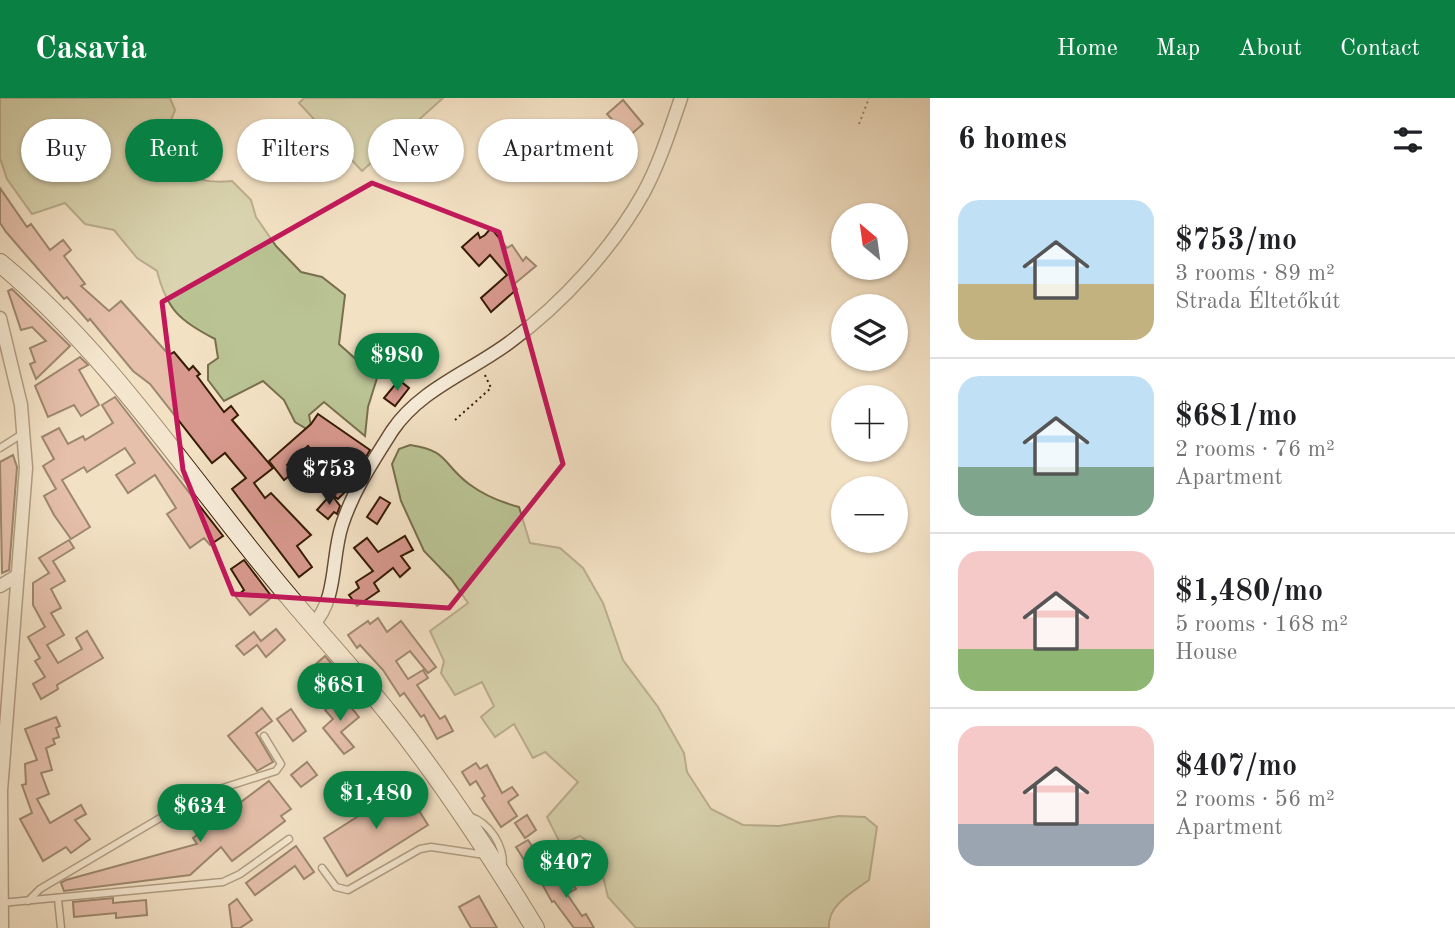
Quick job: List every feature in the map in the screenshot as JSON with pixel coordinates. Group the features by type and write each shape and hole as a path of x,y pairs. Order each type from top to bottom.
{"main road":[{"path":"0,263 26,285 136,401 265,569 389,714 464,814 535,928"}],"street":[{"path":"313,625 327,608 341,528 349,506 387,440 409,409 532,326 557,302 624,222 660,158 681,98"},
{"path":"0,321 13,366 25,432 24,507 1,791 2,928"},
{"path":"0,586 17,576"}],"lane":[{"path":"0,448 25,432"},
{"path":"28,901 40,889 182,805 210,792 257,780 276,771 281,764 264,736"},
{"path":"464,814 484,824 498,842 503,858 503,875"},
{"path":"1,903 223,882 240,874 289,839"},
{"path":"322,868 336,887 348,890 420,849 431,847 490,856"},
{"path":"58,899 61,928"}],"path":[{"path":"859,124 869,98"},
{"path":"455,420 491,388 479,362"}],"highlighted area":[{"path":"372,183 499,232 563,464 449,608 233,594 183,470 162,302"}],"green space":[{"path":"0,98 170,98 175,110 171,119 125,119 125,182 232,181 251,200 256,217 276,246 301,272 322,277 345,295 339,344 377,378 368,407 365,436 324,402 309,415 312,432 295,422 284,400 263,381 224,401 208,380 208,365 218,358 215,339 177,313 165,296 157,271 137,258 114,230 85,224 65,203 32,214 7,179 0,158"},
{"path":"304,98 443,98 420,119 368,119 368,166 362,171 354,162 354,119 314,119 299,103"},
{"path":"410,445 439,454 460,477 475,488 519,507 530,543 560,548 583,568 603,603 623,660 658,707 684,753 687,772 711,809 743,825 779,826 839,816 865,817 877,827 869,880 849,894 832,912 829,928 636,928 608,897 596,848 580,836 561,845 547,817 578,782 545,752 533,758 514,724 495,737 481,717 494,706 482,682 455,695 441,673 444,661 430,631 468,603 451,579 424,551 401,501 392,464 399,449"}],"building":[{"path":"623,100 643,124 638,128 638,119 612,119 607,114"},
{"path":"0,188 27,227 31,224 50,250 63,240 71,250 64,256 85,284 81,286 109,311 121,301 169,355 174,352 189,370 193,366 200,374 197,376 224,412 231,406 238,415 232,420 273,468 254,483 265,498 271,493 311,535 297,546 312,567 299,577 232,489 246,478 225,453 212,463 150,384 133,371 90,319 88,321 67,297 64,299 6,232 0,223"},
{"path":"491,228 507,248 512,245 523,261 526,257 536,266 513,285 517,289 491,312 481,298 507,275 490,255 479,266 462,247 478,233 480,238"},
{"path":"12,289 70,346 36,379 30,364 35,362 30,348 46,341 32,327 21,330 8,291"},
{"path":"80,357 88,365 79,370 99,405 81,416 74,405 48,417 35,386"},
{"path":"399,380 409,388 395,406 384,398"},
{"path":"115,397 223,536 210,545 204,538 190,548 167,514 176,508 155,475 128,493 116,475 135,463 125,448 87,472 84,467 62,480 90,527 71,539 44,496 56,489 43,466 54,459 42,437 59,428 68,444 83,436 85,440 113,423 102,405"},
{"path":"318,414 370,450 346,491 338,499 331,494 338,485 327,473 337,464 323,451 317,457 308,446 287,465 293,473 284,480 269,461 311,424"},
{"path":"13,455 17,467 9,570 2,573 0,462"},
{"path":"331,494 340,506 337,514 334,512 328,519 317,510"},
{"path":"380,497 390,503 377,524 367,517"},
{"path":"405,536 413,550 401,556 410,568 400,577 393,568 374,583 379,591 357,606 349,595 359,588 356,582 373,571 354,548 367,538 378,552"},
{"path":"69,540 74,548 53,561 65,581 51,589 61,608 51,613 64,635 47,645 58,663 82,649 76,638 87,631 103,658 57,685 58,689 41,699 33,684 45,677 35,661 40,658 28,637 45,627 33,605 33,583 49,573 39,558"},
{"path":"244,560 272,597 250,615 236,597 244,590 231,569"},
{"path":"378,618 387,632 401,621 436,667 428,673 410,651 396,661 408,679 423,670 428,678 417,685 440,719 445,716 453,731 437,739 424,715 421,717 404,693 400,696 383,670 360,645 357,648 348,635 368,621 370,624"},
{"path":"276,629 285,640 266,657 257,645 244,655 236,646 254,632 261,641"},
{"path":"325,656 332,664 313,680 307,672"},
{"path":"342,696 359,717 341,732 354,747 344,754 323,728 333,719 325,710"},
{"path":"262,708 272,721 256,733 273,762 257,771 228,736"},
{"path":"291,709 306,731 293,741 277,719"},
{"path":"56,717 60,726 56,728 59,737 53,739 55,744 46,748 52,770 41,773 49,794 37,799 50,823 81,805 86,814 75,820 90,839 71,853 66,847 43,861 20,819 32,813 22,785 26,784 25,764 37,760 25,729"},
{"path":"307,762 317,775 301,787 291,775"},
{"path":"476,763 480,769 487,765 502,793 512,787 518,795 508,802 517,816 501,827 482,798 485,796 476,781 470,785 462,772"},
{"path":"269,781 291,809 281,816 285,821 232,861 221,847 190,875 64,891 61,883 66,880 197,844 193,838"},
{"path":"404,787 428,825 347,876 324,838"},
{"path":"527,815 536,830 525,838 515,823"},
{"path":"528,840 538,855 526,863 516,847"},
{"path":"296,846 314,872 304,879 295,866 255,895 246,883"},
{"path":"565,871 576,889 567,894 582,916 586,914 594,928 574,928 554,901 552,902 542,884"},
{"path":"479,896 497,928 471,928 459,907"},
{"path":"113,898 113,903 146,900 147,915 116,918 116,913 74,917 73,902"},
{"path":"237,899 252,920 240,928 232,928 229,905"}]}
